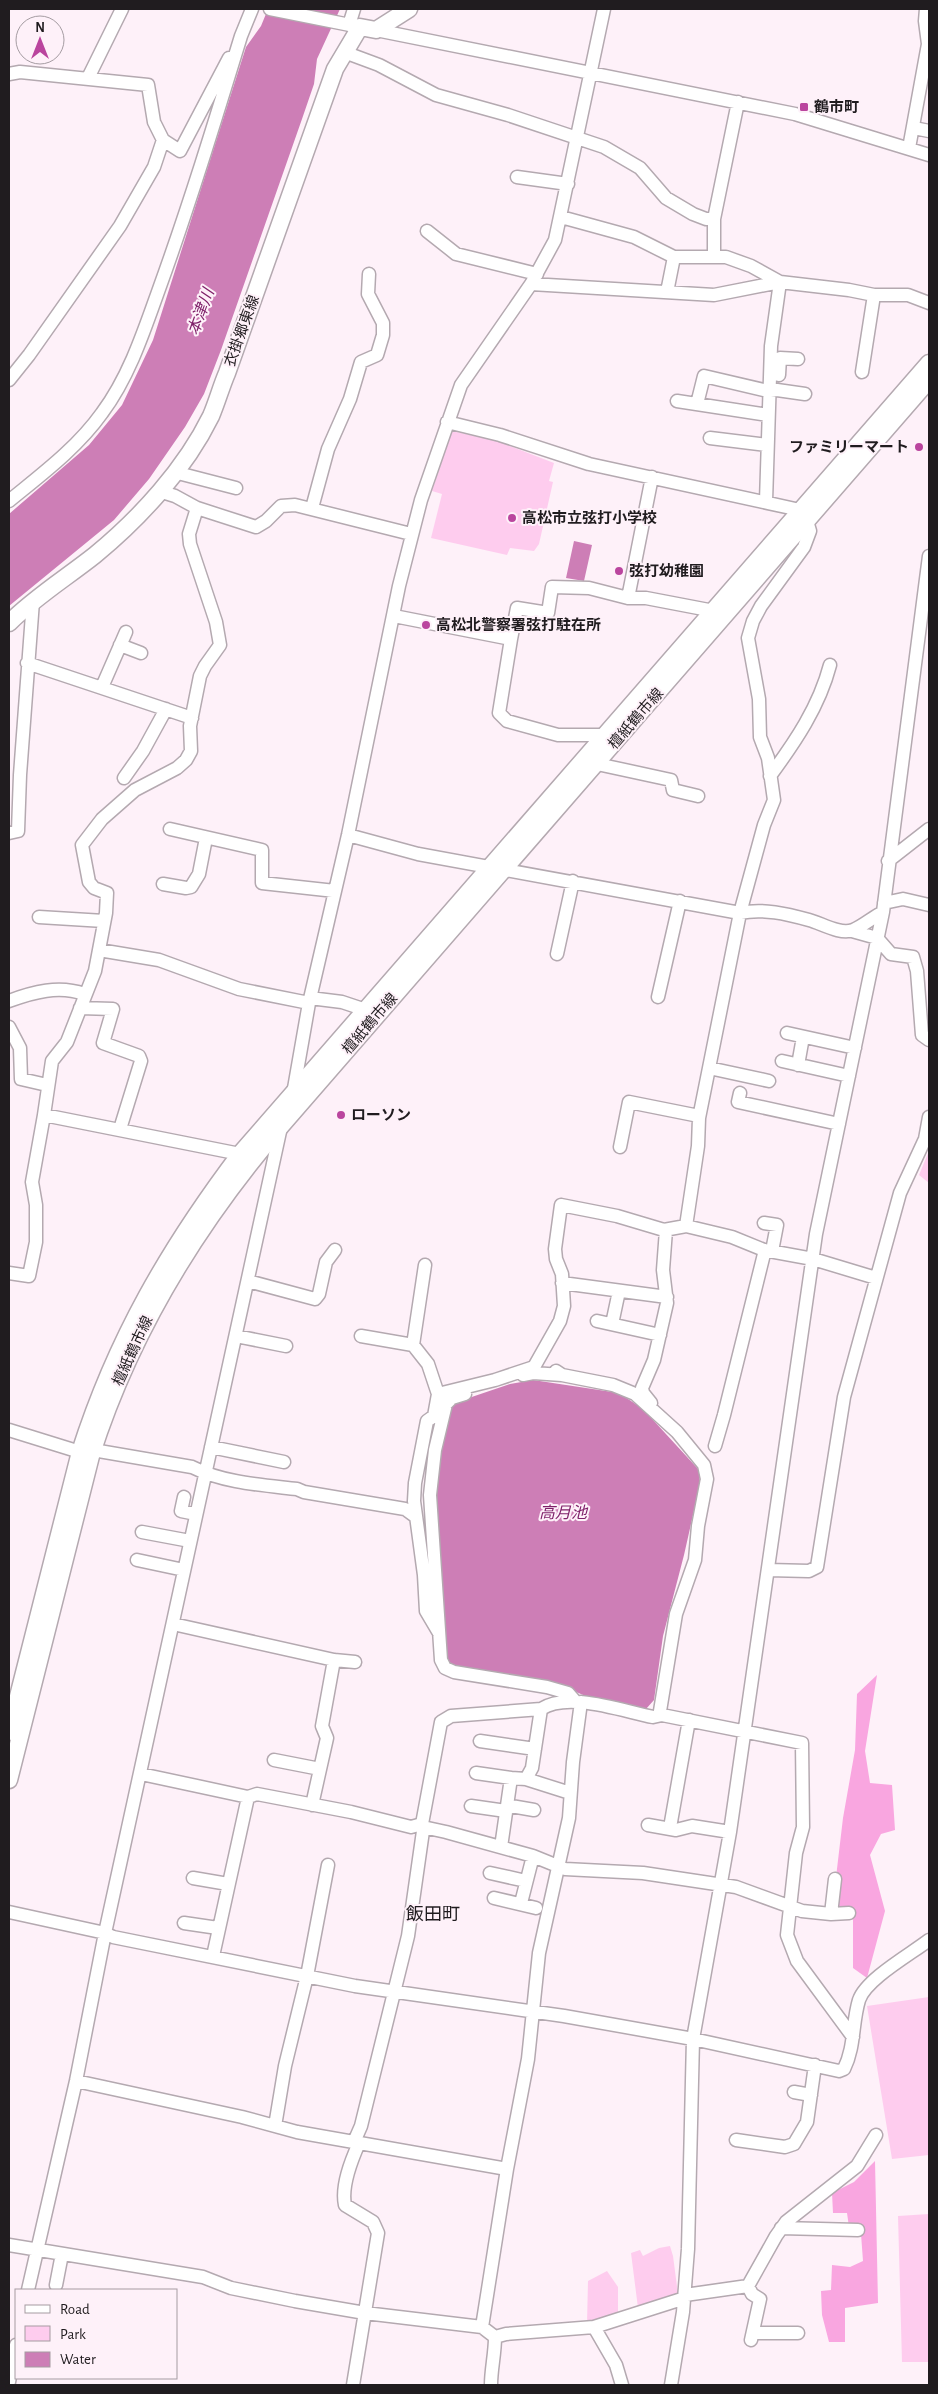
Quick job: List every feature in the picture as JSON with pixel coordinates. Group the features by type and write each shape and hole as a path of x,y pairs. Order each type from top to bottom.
{"main road":[{"path":"350,25 376,30 409,9"},
{"name":"衣掛郷東線","path":"9,623 128,526 159,492 174,472 210,416 254,301 335,69 344,52 350,25"},
{"name":"檀紙鶴市線","path":"9,1780 87,1451 94,1408 146,1296 177,1241 240,1154 366,1010 597,764 929,363"},
{"name":"檀紙鶴市線","path":"10,1722 87,1451 158,1299 217,1205 498,868 604,735 714,611 929,380"}],"street":[{"path":"88,78 122,9"},
{"path":"9,501 57,462 81,438 103,412 121,382 142,336 171,256 237,49 252,9"},
{"path":"270,9 350,25 354,9"},
{"path":"28,2289 76,2081 105,1933 281,1126 294,1093 310,1000 348,835 411,534 447,422 461,385 534,279 555,240 604,9"},
{"path":"909,148 926,75 928,44 925,21 926,9"},
{"path":"376,30 738,102 819,120 929,155"},
{"path":"9,74 20,72 148,85 154,122 163,140 180,152 226,61 237,49"},
{"path":"344,52 379,65 436,95 508,115 604,147 640,168 666,198 693,214 706,219 714,219"},
{"path":"714,256 714,219 738,102"},
{"path":"914,128 929,132"},
{"path":"9,380 29,355 120,226 154,167 163,140"},
{"path":"517,177 568,184"},
{"path":"561,217 634,237 674,257 726,257 751,266 780,282"},
{"path":"427,231 456,254 534,279 714,295 780,282 849,290 874,295 908,295 929,302"},
{"path":"667,292 674,257"},
{"path":"312,508 328,449 350,399 361,362 377,355 383,335 383,322 368,294 369,274"},
{"path":"773,390 771,346 780,282"},
{"path":"862,372 874,295"},
{"path":"766,501 768,415 780,358 798,359"},
{"path":"697,404 704,376 773,390 805,394"},
{"path":"677,401 768,415"},
{"path":"447,422 500,435 589,464 766,501 804,516 810,531 804,547 753,621 748,638 759,699 760,737 768,758 774,800 764,825 740,913 699,1116 698,1146 686,1226"},
{"path":"710,438 767,445"},
{"path":"174,472 236,488"},
{"path":"628,598 652,477"},
{"path":"159,492 175,496 197,508 256,527 266,522 282,506 295,504 411,534"},
{"path":"9,1273 28,1276 36,1242 36,1205 32,1182 52,1060 67,1042 94,971 104,921 107,892 94,888 89,882 82,846 102,819 135,790 177,768 186,760 191,751 192,718 200,676 220,645 216,622 190,544 189,534 197,508"},
{"path":"671,2385 685,2297 688,2249 693,2039 730,1832 813,1259 883,908 929,556"},
{"path":"604,735 558,735 507,721 499,713 517,608 548,613 552,588 589,588 628,598 646,598 714,611"},
{"path":"9,833 18,832 27,664 33,602"},
{"path":"394,616 511,639"},
{"path":"102,687 126,632"},
{"path":"120,646 140,653"},
{"path":"27,664 192,718"},
{"path":"770,776 792,746 824,690 830,665"},
{"path":"124,778 143,751 166,709"},
{"path":"597,764 671,780 673,790 698,796"},
{"path":"170,829 262,850 262,883 335,891"},
{"path":"888,861 929,829"},
{"path":"348,835 418,854 740,913 753,910 766,911 852,930 877,938 891,954 913,957 917,971 922,1035 929,1040"},
{"path":"163,884 186,888 191,887 198,874 206,838"},
{"path":"557,954 573,881"},
{"path":"852,930 883,908 903,900 929,905"},
{"path":"658,997 680,901"},
{"path":"39,918 104,921"},
{"path":"99,950 159,960 239,989 310,1000 342,1002 366,1010"},
{"path":"9,1001 26,994 55,990 84,994"},
{"path":"80,1008 113,1010 104,1046 133,1053 139,1056 141,1061 120,1129"},
{"path":"9,1027 20,1048 21,1079 47,1085"},
{"path":"787,1034 855,1048"},
{"path":"798,1065 803,1037"},
{"path":"782,1062 849,1076"},
{"path":"709,1068 769,1081"},
{"path":"740,1093 738,1102 839,1124"},
{"path":"620,1146 629,1102 699,1116"},
{"path":"44,1115 240,1154"},
{"path":"768,1570 809,1571 817,1567 844,1397 900,1193 925,1139 929,1117"},
{"path":"534,1366 560,1321 564,1306 562,1274 556,1259 555,1249 561,1205 617,1216 666,1230 686,1226 732,1236 769,1250 813,1259 876,1278"},
{"path":"714,1446 776,1225 764,1223"},
{"path":"654,1410 642,1388 654,1360 667,1297 663,1270 666,1230"},
{"path":"248,1281 315,1299 319,1294 326,1262 334,1250"},
{"path":"413,1345 425,1265"},
{"path":"562,1283 667,1297"},
{"path":"612,1324 619,1291"},
{"path":"597,1321 660,1335"},
{"path":"236,1336 286,1346"},
{"path":"361,1336 413,1345 428,1364 438,1394 434,1416 427,1421 415,1483 416,1517 424,1575 426,1610 439,1633"},
{"path":"562,1375 556,1371 534,1366 495,1380 486,1387 452,1398 446,1404 435,1450 430,1495 441,1660 444,1668 454,1672 568,1693 578,1702"},
{"path":"438,1394 533,1373 562,1375 626,1389 654,1410 698,1456 704,1465 706,1479 694,1560 676,1614 660,1711 662,1715"},
{"path":"9,1430 87,1451 192,1467 206,1474 246,1483 297,1489 304,1492 405,1509 416,1517"},
{"path":"211,1447 258,1451 284,1462"},
{"path":"184,1498 181,1511 196,1514"},
{"path":"142,1532 190,1541"},
{"path":"137,1560 184,1570"},
{"path":"173,1624 231,1635 334,1660 355,1662"},
{"path":"312,1805 327,1738 322,1726 334,1660"},
{"path":"482,2327 506,2169 528,2059 539,1953 569,1818 578,1702"},
{"path":"353,2385 378,2233 373,2222 345,2205 344,2198 408,1936 422,1826 441,1722 450,1716 541,1709 550,1703 578,1702 652,1717 662,1715 744,1730 802,1743 803,1827 796,1853 787,1935 797,1961 853,2037"},
{"path":"526,1779 532,1768 541,1709"},
{"path":"671,1822 684,1776 689,1720"},
{"path":"480,1741 535,1749"},
{"path":"274,1760 320,1770"},
{"path":"476,1772 526,1779 567,1792"},
{"path":"140,1774 248,1797 256,1794 351,1812 411,1828 422,1826 532,1856 565,1869 643,1872 720,1886 736,1887 770,1901 802,1911 830,1914 849,1913"},
{"path":"501,1847 511,1778"},
{"path":"213,1956 248,1797"},
{"path":"472,1806 506,1811"},
{"path":"506,1811 511,1806 534,1810"},
{"path":"648,1825 676,1830 692,1826 730,1832"},
{"path":"521,1904 532,1856"},
{"path":"274,2126 285,2066 307,1976 328,1865"},
{"path":"490,1873 526,1881"},
{"path":"193,1878 228,1884"},
{"path":"830,1914 835,1879"},
{"path":"494,1898 536,1908"},
{"path":"9,1912 105,1933 113,1937 307,1976 395,1992 533,2011 693,2039 839,2071 844,2069 853,2037 859,2000 866,1988 929,1940"},
{"path":"184,1923 218,1928"},
{"path":"742,2144 785,2147 798,2145 807,2122 815,2065"},
{"path":"76,2081 356,2143 506,2169"},
{"path":"794,2092 811,2095"},
{"path":"748,2286 786,2222 857,2166 876,2135"},
{"path":"781,2228 858,2230"},
{"path":"9,2245 203,2277 231,2288 365,2313 482,2327 495,2337 496,2357 491,2370 491,2385"},
{"path":"56,2285 62,2254"},
{"path":"495,2337 506,2334 594,2327 685,2297 748,2286"},
{"path":"748,2286 752,2294 760,2299 752,2336 798,2333"},
{"path":"594,2327 616,2365 622,2385"},
{"path":"9,2382 15,2350"}],"green space":[{"path":"452,431 497,441 554,463 549,481 553,482 539,544 534,551 510,548 507,555 431,538 442,494 432,491"},
{"path":"929,1151 929,1183 919,1175"},
{"path":"929,1997 929,2155 892,2159 867,2006"},
{"path":"929,2214 929,2362 902,2362 898,2216"},
{"path":"670,2246 678,2294 638,2308 631,2253 640,2250 643,2256 659,2248"},
{"path":"607,2271 618,2287 618,2314 587,2324 588,2281"}],"shaded area":[{"path":"877,1675 865,1751 870,1783 892,1785 895,1830 881,1834 870,1855 885,1911 867,1978 853,1968 853,1913 832,1911 843,1818 855,1750 857,1694"},
{"path":"875,2161 878,2303 845,2308 845,2342 829,2342 822,2315 821,2291 831,2290 832,2265 850,2267 863,2261 861,2234 849,2227 847,2213 833,2213 832,2193 854,2182"}],"water":[{"name":"本津川","path":"268,9 340,9 317,59 314,84 204,394 185,427 149,479 114,520 9,606 9,514 89,445 122,405 153,340 246,47 261,26"},
{"path":"574,541 592,545 584,581 566,578"},
{"name":"高月池","path":"533,1380 619,1393 643,1409 699,1470 700,1484 663,1636 654,1700 646,1709 592,1699 563,1686 447,1664 435,1497 447,1413 454,1403 510,1384"}],"place":[{"name":"鶴市町","path":"804,107"},
{"name":"ファミリーマート","path":"919,447"},
{"name":"高松市立弦打小学校","path":"512,518"},
{"name":"弦打幼稚園","path":"619,571"},
{"name":"高松北警察署弦打駐在所","path":"426,625"},
{"name":"ローソン","path":"341,1115"}],"district":[{"name":"飯田町","path":"433,1915"}]}
